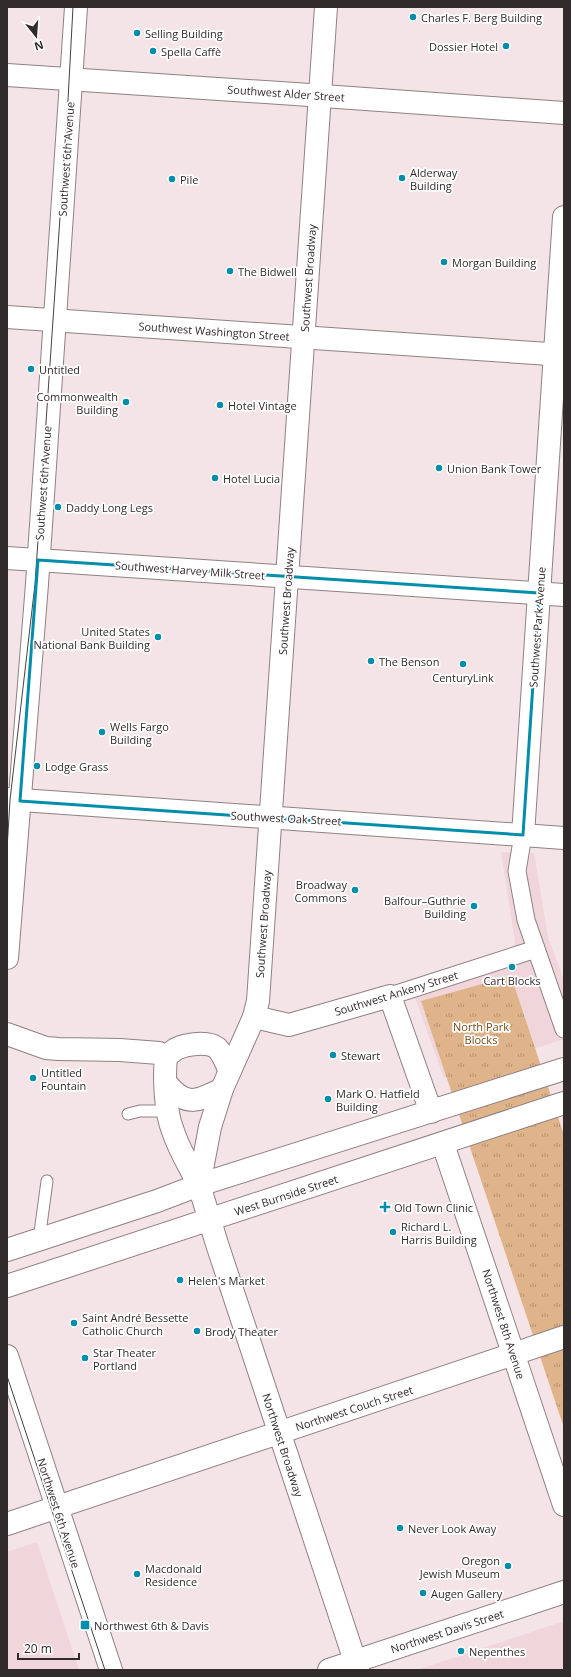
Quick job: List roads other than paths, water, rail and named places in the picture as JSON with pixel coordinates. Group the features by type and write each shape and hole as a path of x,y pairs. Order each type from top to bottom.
{"street":[{"name":"Southwest 6th Avenue","path":"7,958 14,800 38,560 76,7"},
{"name":"Southwest Broadway","path":"199,1185 210,1127 226,1079 254,1017 258,1001 326,7"},
{"name":"Southwest Alder Street","path":"7,75 321,95 564,113"},
{"name":"Southwest Park Avenue","path":"564,217 560,355 539,593 523,835 517,871 526,920 564,1028"},
{"name":"Southwest Washington Street","path":"7,318 560,355"},
{"name":"Southwest Harvey Milk Street","path":"7,558 564,595"},
{"name":"Southwest Oak Street","path":"14,800 564,838"},
{"name":"Southwest Ankeny Street","path":"254,1017 290,1025 390,996 536,949"},
{"path":"390,996 431,1112"},
{"path":"7,1034 46,1048 59,1050 99,1049 150,1052 158,1053 166,1057 177,1049 191,1044 211,1045 217,1048 225,1058 226,1079 204,1098 192,1100 183,1098 175,1094 166,1083"},
{"name":"Southwest Broadway","path":"166,1057 165,1069 167,1111 172,1131 199,1185 210,1220"},
{"path":"7,1250 158,1201 199,1185 564,1069"},
{"name":"West Burnside Street","path":"7,1286 564,1103"},
{"name":"Northwest 8th Avenue","path":"443,1144 564,1505"},
{"name":"Northwest Broadway","path":"210,1220 357,1666"},
{"name":"Northwest Couch Street","path":"7,1524 564,1337"},
{"name":"Northwest 6th Avenue","path":"7,1356 111,1670"},
{"name":"Northwest Davis Street","path":"329,1670 357,1666 564,1592"}],"lane":[{"path":"128,1114 140,1111 167,1111"},
{"path":"39,1240 46,1182"}],"tram line":[{"path":"7,849 10,800 35,584 73,7"},
{"path":"7,1376 105,1670"}],"place":[{"name":"Charles F. Berg Building","path":"413,17"},
{"name":"Selling Building","path":"137,33"},
{"name":"Dossier Hotel","path":"506,46"},
{"name":"Spella Caffè","path":"153,51"},
{"name":"Alderway Building","path":"402,178"},
{"name":"Pile","path":"172,179"},
{"name":"Morgan Building","path":"444,262"},
{"name":"The Bidwell","path":"230,271"},
{"name":"Untitled","path":"31,369"},
{"name":"Commonwealth Building","path":"126,402"},
{"name":"Hotel Vintage","path":"220,405"},
{"name":"Union Bank Tower","path":"439,468"},
{"name":"Hotel Lucia","path":"215,478"},
{"name":"Daddy Long Legs","path":"58,507"},
{"name":"United States National Bank Building","path":"158,637"},
{"name":"The Benson","path":"371,661"},
{"name":"CenturyLink","path":"463,664"},
{"name":"Wells Fargo Building","path":"102,732"},
{"name":"Lodge Grass","path":"37,766"},
{"name":"Broadway Commons","path":"355,890"},
{"name":"Balfour–Guthrie Building","path":"474,906"},
{"name":"Cart Blocks","path":"512,967"},
{"name":"Stewart","path":"333,1055"},
{"name":"Untitled Fountain","path":"33,1078"},
{"name":"Mark O. Hatfield Building","path":"328,1099"},
{"name":"Old Town Clinic","path":"385,1207"},
{"name":"Richard L. Harris Building","path":"393,1232"},
{"name":"Helen's Market","path":"180,1280"},
{"name":"Saint André Bessette Catholic Church","path":"74,1323"},
{"name":"Brody Theater","path":"197,1331"},
{"name":"Star Theater Portland","path":"85,1358"},
{"name":"Never Look Away","path":"400,1528"},
{"name":"Oregon Jewish Museum","path":"508,1566"},
{"name":"Macdonald Residence","path":"137,1574"},
{"name":"Augen Gallery","path":"423,1593"},
{"name":"Northwest 6th & Davis","path":"85,1625"},
{"name":"Nepenthes","path":"461,1651"}],"park label":[{"name":"North Park Blocks","path":"481,1032"}]}
